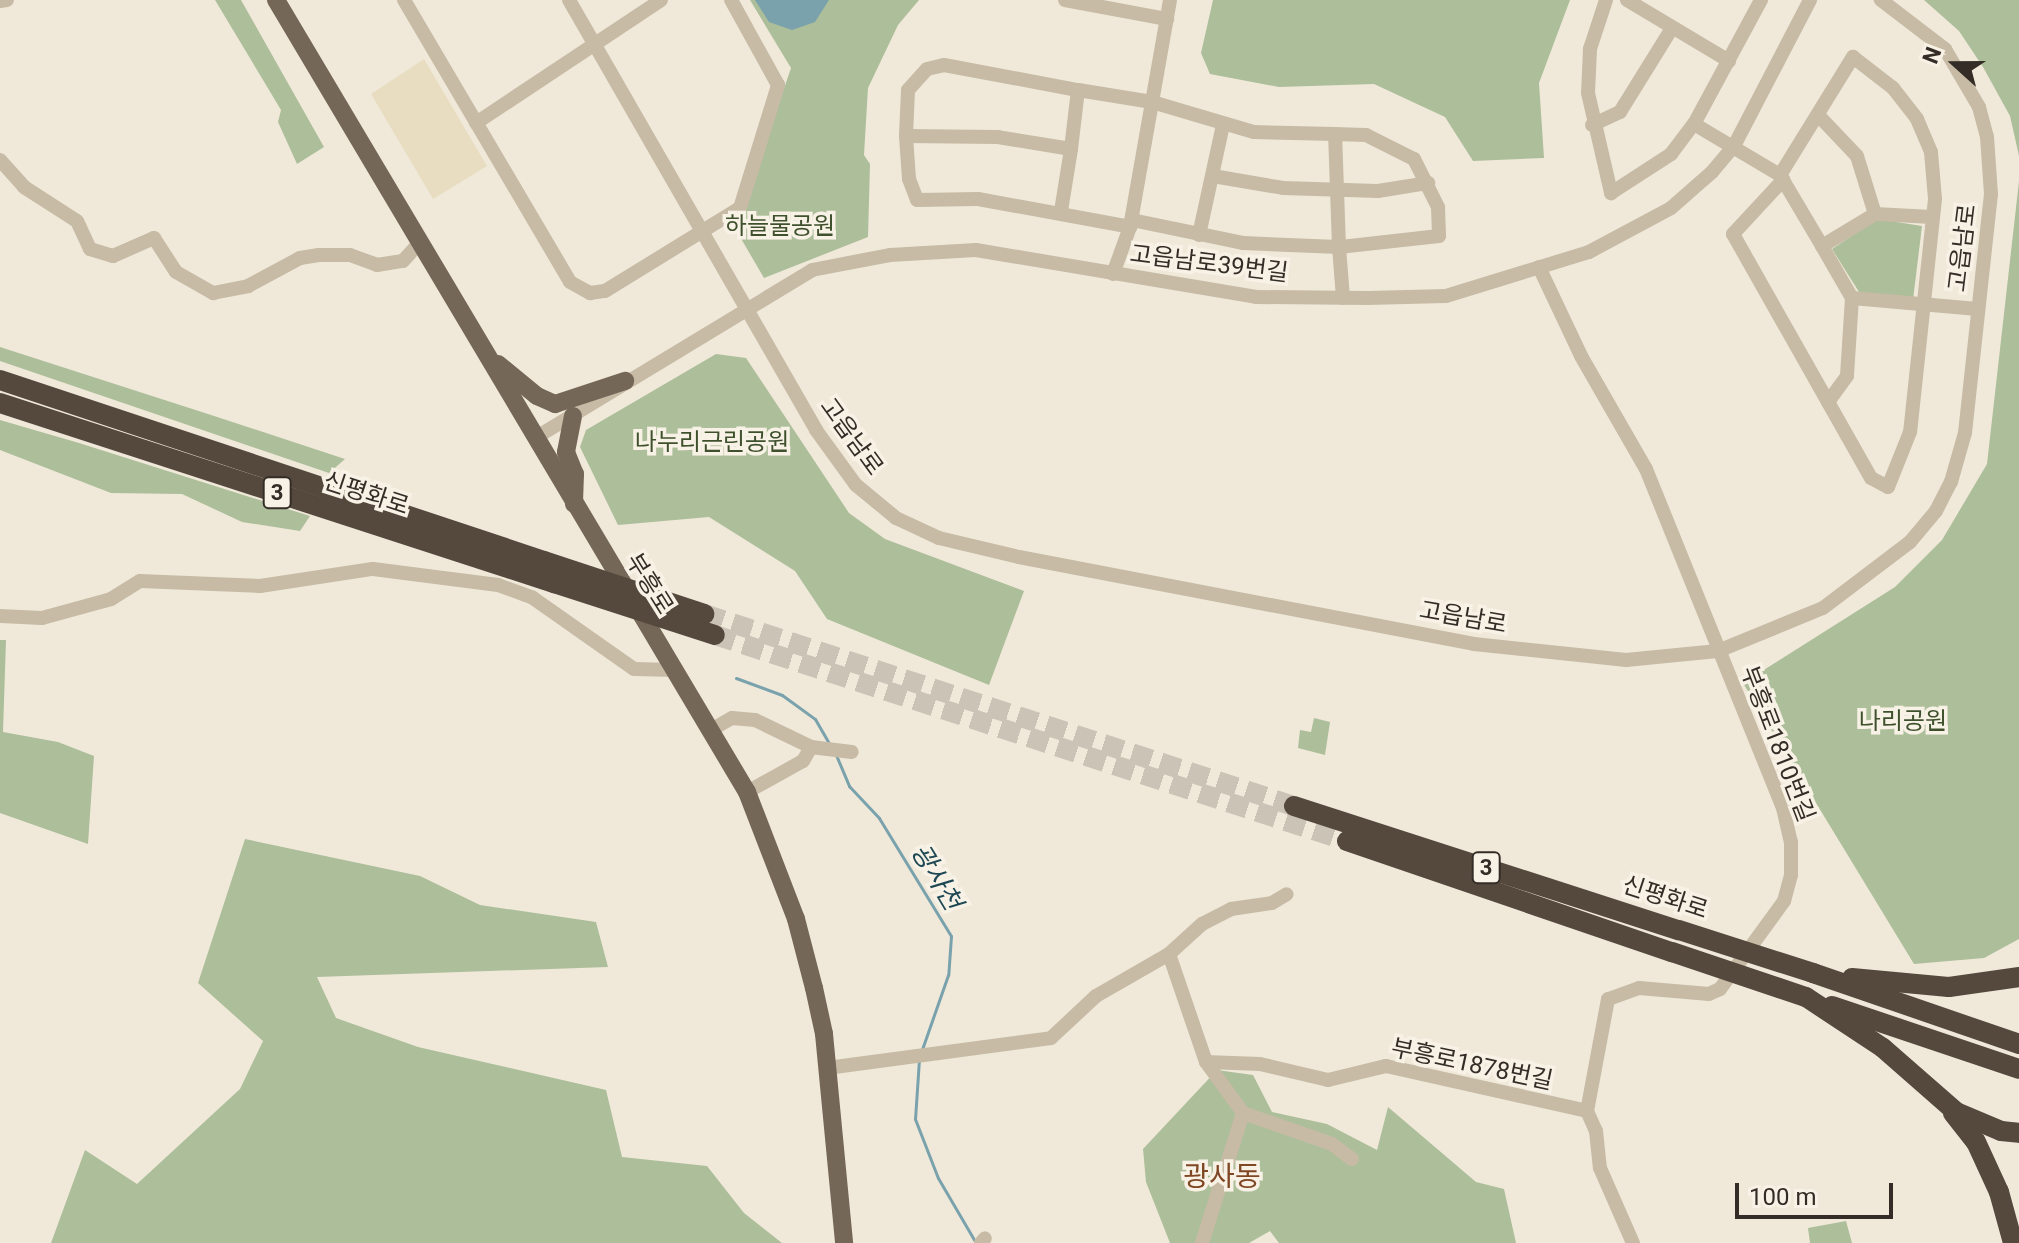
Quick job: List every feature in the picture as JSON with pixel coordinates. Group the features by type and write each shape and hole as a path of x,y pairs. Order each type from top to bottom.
{"highway":[{"name":"신평화로","path":"0,380 704,614"},
{"name":"신평화로","path":"0,403 715,635"},
{"name":"신평화로","path":"1294,806 1815,974 2019,1044"},
{"name":"신평화로","path":"1347,841 2019,1069"},
{"path":"1961,985 2019,966"},
{"path":"1815,974 1961,985 2019,977"},
{"path":"1806,997 1883,1048 1956,1112 2001,1131 2019,1133"},
{"path":"1943,1100 1976,1142 1999,1192 2013,1243"}],"main road":[{"name":"부흥로","path":"276,0 574,506 747,792 796,919 827,1068 844,1243"},
{"path":"489,357 537,396 555,404 625,381"},
{"path":"573,416 566,452 575,474 574,506"}],"street":[{"path":"0,1 7,0"},
{"path":"404,0 570,282 590,293 605,291 740,208 778,85 731,0"},
{"name":"고읍남로","path":"569,0 841,469 881,508 939,538 1474,644 1626,660 1718,651 1823,608 1889,562 1936,511 1963,449 1991,194 1979,107 1945,49 1881,0"},
{"path":"476,123 661,0"},
{"path":"1065,0 1125,6 1167,19"},
{"path":"1113,274 1131,223 1170,0"},
{"path":"1606,0 1587,66 1592,125 1611,193 1671,154 1694,124 1761,0"},
{"path":"1627,0 1729,61"},
{"name":"고읍남로39번길","path":"746,309 812,270 890,255 976,250 1256,297 1446,296 1589,252 1671,208 1734,146 1810,0"},
{"path":"1592,125 1620,112 1672,28"},
{"path":"1853,57 1893,88 1917,119 1931,152 1932,217 1910,432 1888,487 1871,478 1733,234 1781,177 1853,57"},
{"path":"944,65 1078,90 1152,102 1223,125 1265,133 1366,135 1391,145 1414,159 1428,183 1438,207 1439,236 1339,247 1199,235 978,199 917,200 909,179 906,136 908,90 927,69 944,65"},
{"path":"1061,211 1078,90"},
{"path":"1819,116 1857,156 1875,214"},
{"path":"1694,124 1781,177 1852,298 1847,376 1828,402"},
{"path":"1199,235 1223,125"},
{"path":"1335,134 1343,298"},
{"path":"906,136 998,137 1071,149"},
{"path":"0,160 24,187 77,221 90,249 113,256 154,238 176,272 213,293 248,286 300,258 350,255 377,265 403,261 420,242"},
{"path":"1213,176 1250,186 1337,190 1378,191 1428,183"},
{"path":"1822,246 1875,214 1932,217"},
{"path":"1539,267 1581,356 1646,469 1718,651"},
{"path":"1852,298 1978,309"},
{"path":"535,438 746,309"},
{"path":"0,616 42,618 111,599 140,581 260,586 373,569 498,585 533,598 634,669 675,670"},
{"name":"부흥로1810번길","path":"1633,1243 1600,1168 1596,1131 1587,1111 1608,999 1639,988 1709,994 1720,989 1784,901 1791,875 1791,842 1783,808 1718,651"},
{"path":"711,730 732,718 755,720 811,747 852,752"},
{"path":"747,792 803,761 811,747"},
{"path":"827,1068 911,1054 1051,1038 1096,996 1169,954 1216,916 1287,894"},
{"path":"1169,954 1206,1062 1243,1113 1332,1144 1352,1159"},
{"name":"부흥로1878번길","path":"1206,1062 1260,1064 1328,1080 1386,1066 1587,1111"},
{"path":"1202,1243 1243,1113"}],"green space":[{"path":"215,0 241,0 324,147 297,164 278,122 281,110"},
{"name":"하늘물공원","path":"750,0 919,0 898,25 868,88 864,155 870,164 868,237 764,278 736,230 791,68"},
{"path":"1213,0 1570,0 1539,83 1544,158 1473,161 1445,117 1374,84 1279,87 1210,74 1201,53"},
{"path":"1924,0 2019,0 2019,156 2010,116 1983,67 1959,31"},
{"name":"나리공원","path":"2019,181 2019,939 1984,958 1914,964 1743,683 1895,587 1942,540 1987,464"},
{"path":"1877,219 1922,226 1913,300 1859,292 1832,249"},
{"path":"0,347 345,459 329,473 0,361"},
{"name":"나누리근린공원","path":"716,354 746,358 849,513 885,539 1024,591 989,685 827,619 795,571 709,517 618,525 580,447 586,430"},
{"path":"0,420 310,516 300,531 242,522 182,494 111,493 0,450"},
{"path":"0,640 6,640 3,732 58,742 94,756 88,844 0,813"},
{"path":"1314,718 1330,722 1325,755 1298,748 1300,730 1311,732"},
{"path":"245,839 420,876 480,905 596,922 608,967 317,977 336,1018 418,1047 606,1090 622,1157 707,1166 744,1213 782,1243 51,1243 85,1150 137,1184 240,1089 263,1041 198,983"},
{"path":"1217,1070 1253,1075 1272,1112 1327,1124 1377,1150 1388,1107 1476,1182 1504,1189 1516,1243 1279,1243 1270,1231 1249,1243 1170,1243 1146,1182 1143,1149"},
{"path":"1846,1221 1852,1243 1810,1243 1808,1228"}],"shaded area":[{"path":"424,59 487,166 433,199 371,94"}],"water":[{"path":"755,0 829,0 815,22 792,30 769,22"}],"waterway":[{"name":"광사천","path":"736,678 782,695 815,719 830,745"},
{"name":"광사천","path":"836,755 849,786 879,818 951,936 948,975 921,1052"},
{"name":"광사천","path":"919,1059 915,1119 938,1178 976,1243"}],"tunnel":[{"path":"704,614 1294,806"},
{"path":"715,635 1347,841"}],"district":[{"name":"광사동","path":"1222,1177"}]}
